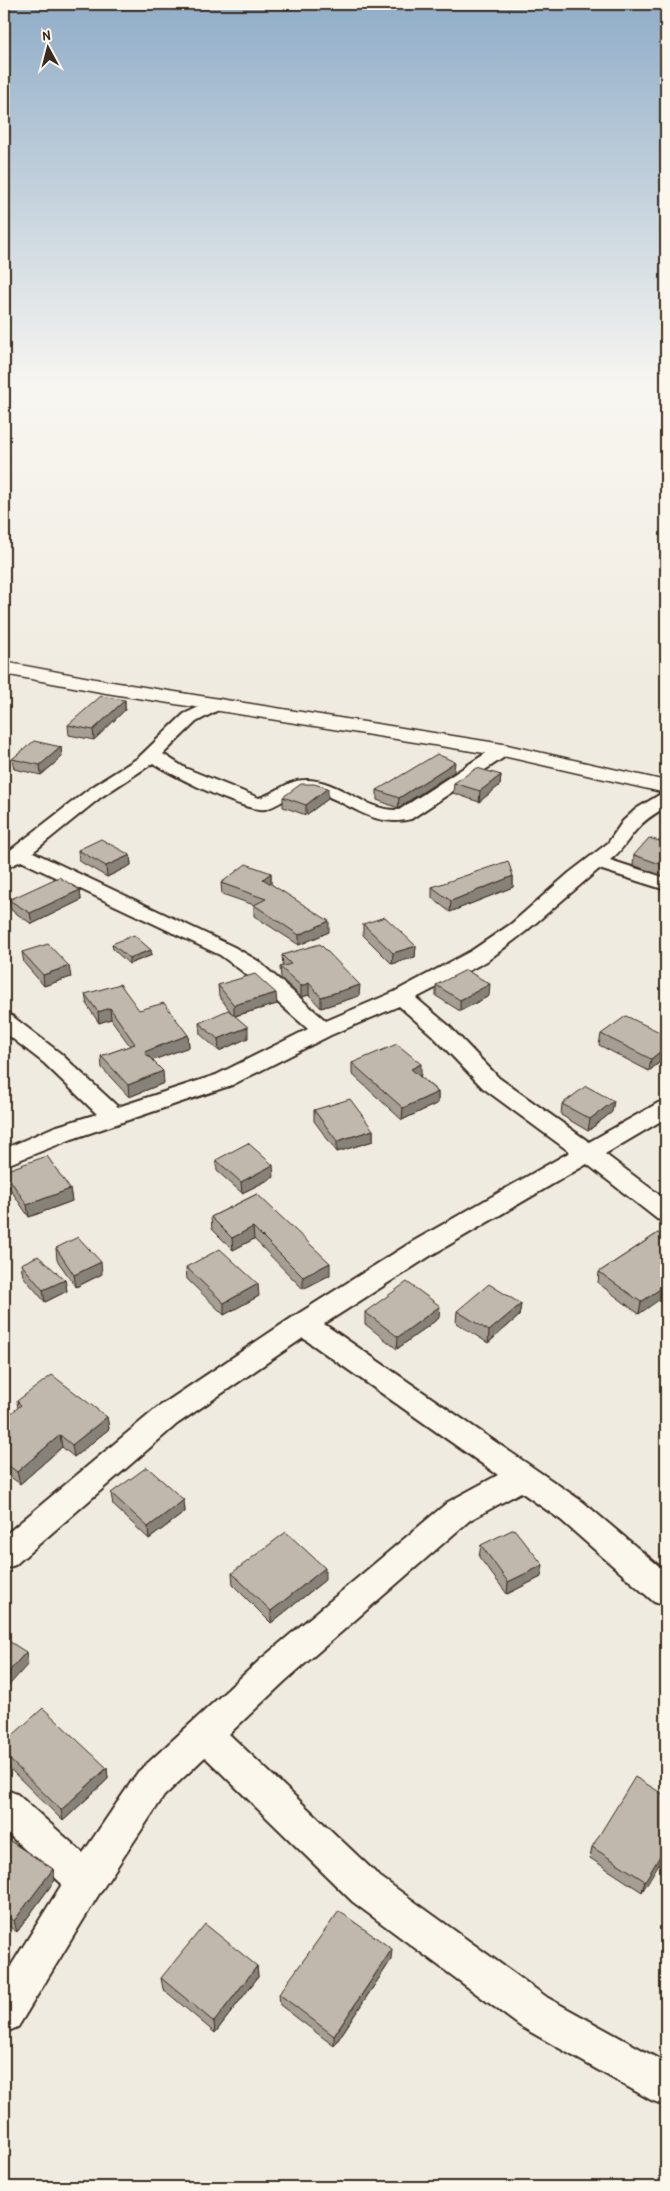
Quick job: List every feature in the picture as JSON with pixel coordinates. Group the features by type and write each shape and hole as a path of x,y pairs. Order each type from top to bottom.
{"street":[{"path":"4,668 503,750 666,788"},
{"path":"216,704 190,718 152,755 95,793 12,858 227,951 250,966 323,1030"},
{"path":"152,755 179,772 257,804 270,802 290,789 313,786 376,813 395,816 404,815 503,750"},
{"path":"4,1158 63,1133 224,1080 323,1030 402,997 491,949 615,847 630,826 643,813 666,799"},
{"path":"598,862 666,884"},
{"path":"402,997 440,1030 491,1083 588,1152 666,1213"},
{"path":"4,1021 52,1058 115,1117"},
{"path":"4,1555 167,1416 303,1324 421,1249 666,1108"},
{"path":"303,1324 572,1511 666,1592"},
{"path":"4,2013 86,1880 151,1784 273,1670 436,1529 459,1512 524,1476"},
{"path":"205,1734 366,1889 534,2012 666,2085"},
{"path":"4,1806 86,1880"}],"building":[{"path":"101,696 125,700 93,730 68,725"},
{"path":"34,741 61,747 40,765 12,759"},
{"path":"437,754 455,762 399,798 377,790"},
{"path":"477,768 501,775 480,791 454,783"},
{"path":"301,784 314,784 328,788 306,805 283,797"},
{"path":"649,838 666,843 666,866 634,855"},
{"path":"101,839 130,855 106,866 78,850"},
{"path":"508,861 513,876 451,901 432,887"},
{"path":"246,864 271,873 263,879 329,921 299,935 254,905 266,899 221,883"},
{"path":"59,877 80,890 30,913 9,900"},
{"path":"385,917 416,946 393,953 363,924"},
{"path":"134,935 151,950 129,958 112,944"},
{"path":"48,944 69,966 43,975 22,952"},
{"path":"320,944 360,985 321,997 309,983 301,986 280,967 291,964 282,955"},
{"path":"466,970 490,984 460,1000 436,985"},
{"path":"255,974 276,993 234,1005 218,985"},
{"path":"120,984 139,1010 164,1003 188,1035 144,1052 163,1071 128,1085 101,1056 135,1044 110,1008 98,1012 85,994"},
{"path":"228,1010 248,1027 218,1039 199,1023"},
{"path":"626,1016 666,1035 666,1047 651,1059 601,1034"},
{"path":"397,1044 421,1064 411,1069 438,1092 403,1108 352,1063"},
{"path":"586,1086 614,1101 590,1119 562,1104"},
{"path":"350,1099 373,1130 337,1141 314,1110"},
{"path":"248,1143 273,1165 241,1182 216,1160"},
{"path":"47,1156 70,1189 27,1205 4,1171"},
{"path":"257,1194 330,1263 303,1277 253,1227 232,1238 211,1217"},
{"path":"658,1233 666,1238 666,1285 641,1302 599,1272"},
{"path":"78,1237 101,1262 74,1275 56,1248"},
{"path":"220,1249 258,1284 224,1303 186,1267"},
{"path":"38,1256 65,1280 43,1290 21,1264"},
{"path":"407,1282 440,1306 398,1337 365,1312"},
{"path":"489,1284 521,1304 489,1331 457,1311"},
{"path":"52,1375 107,1417 72,1445 60,1435 17,1472 4,1462 4,1419 21,1405 17,1401"},
{"path":"147,1467 184,1500 148,1527 111,1493"},
{"path":"514,1529 543,1565 508,1582 481,1545"},
{"path":"286,1532 325,1568 271,1611 232,1573"},
{"path":"4,1638 26,1652 4,1677"},
{"path":"43,1708 107,1768 61,1810 4,1754 4,1743"},
{"path":"635,1777 666,1796 666,1846 645,1881 592,1847"},
{"path":"4,1837 53,1869 14,1921 4,1914"},
{"path":"339,1911 392,1949 334,2036 279,1994"},
{"path":"205,1924 257,1966 214,2022 161,1978"}]}
